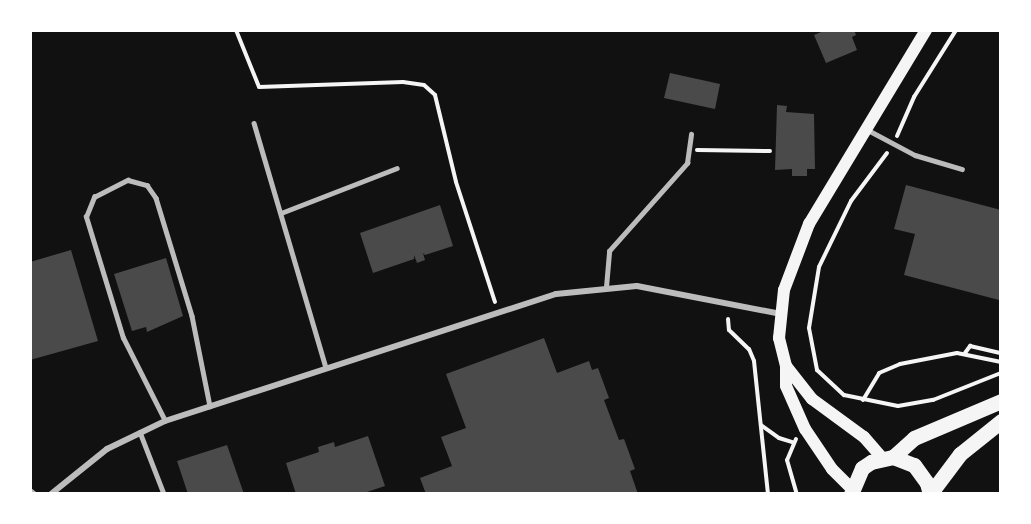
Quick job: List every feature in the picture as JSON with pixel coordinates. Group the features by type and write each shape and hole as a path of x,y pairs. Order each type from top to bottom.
{"main road":[{"path":"926,30 808,224 790,267 779,338 786,366 786,386 805,429 832,469 851,491 862,468 887,457 914,438 1001,401"},
{"path":"786,366 812,399 887,457 914,465 927,483 930,494"},
{"path":"930,494 960,454 1001,421"}],"street":[{"path":"51,494 108,449 165,421 556,294 606,287 678,292 781,314"}],"lane":[{"path":"254,123 326,368"},
{"path":"865,128 892,145 962,170"},
{"path":"606,287 609,251 687,163 691,149 691,134"},
{"path":"281,213 397,168"},
{"path":"165,421 123,338 86,218 94,197 128,180 147,185 156,198 192,316 210,406"},
{"path":"140,432 164,494"},
{"path":"30,490 35,494"}],"path":[{"path":"236,30 259,87 403,82 424,85 435,95 456,182 499,312"},
{"path":"956,30 914,97 892,145 836,224 812,293 810,345 823,378 844,395 879,405 915,404 1001,374"},
{"path":"691,149 770,151"},
{"path":"728,319 729,330 750,349 754,362 768,494"},
{"path":"965,353 970,346 1001,353"},
{"path":"864,400 874,378 886,368 942,354 965,353 986,356 1001,362"},
{"path":"761,425 779,438 792,442"},
{"path":"797,494 787,460 792,442 799,435"}],"building":[{"path":"826,30 854,30 856,35 852,37 857,50 826,63 814,35"},
{"path":"670,73 720,84 715,109 664,98"},
{"path":"777,105 787,106 786,112 814,114 815,169 807,169 807,176 792,176 792,169 775,170"},
{"path":"906,185 1001,210 999,300 904,275 915,234 894,229"},
{"path":"440,205 453,246 425,255 423,253 425,260 417,263 414,255 414,259 373,273 360,233"},
{"path":"71,250 98,341 30,360 30,262"},
{"path":"166,258 183,316 147,332 146,327 132,331 114,274"},
{"path":"544,338 557,373 589,361 592,370 598,368 609,398 604,400 619,440 624,439 635,469 630,471 638,494 426,494 420,478 452,466 441,437 466,428 446,374"},
{"path":"368,436 385,486 361,494 296,494 286,463 319,452 318,447 334,442 335,447"},
{"path":"227,445 244,494 188,494 177,461"}]}
